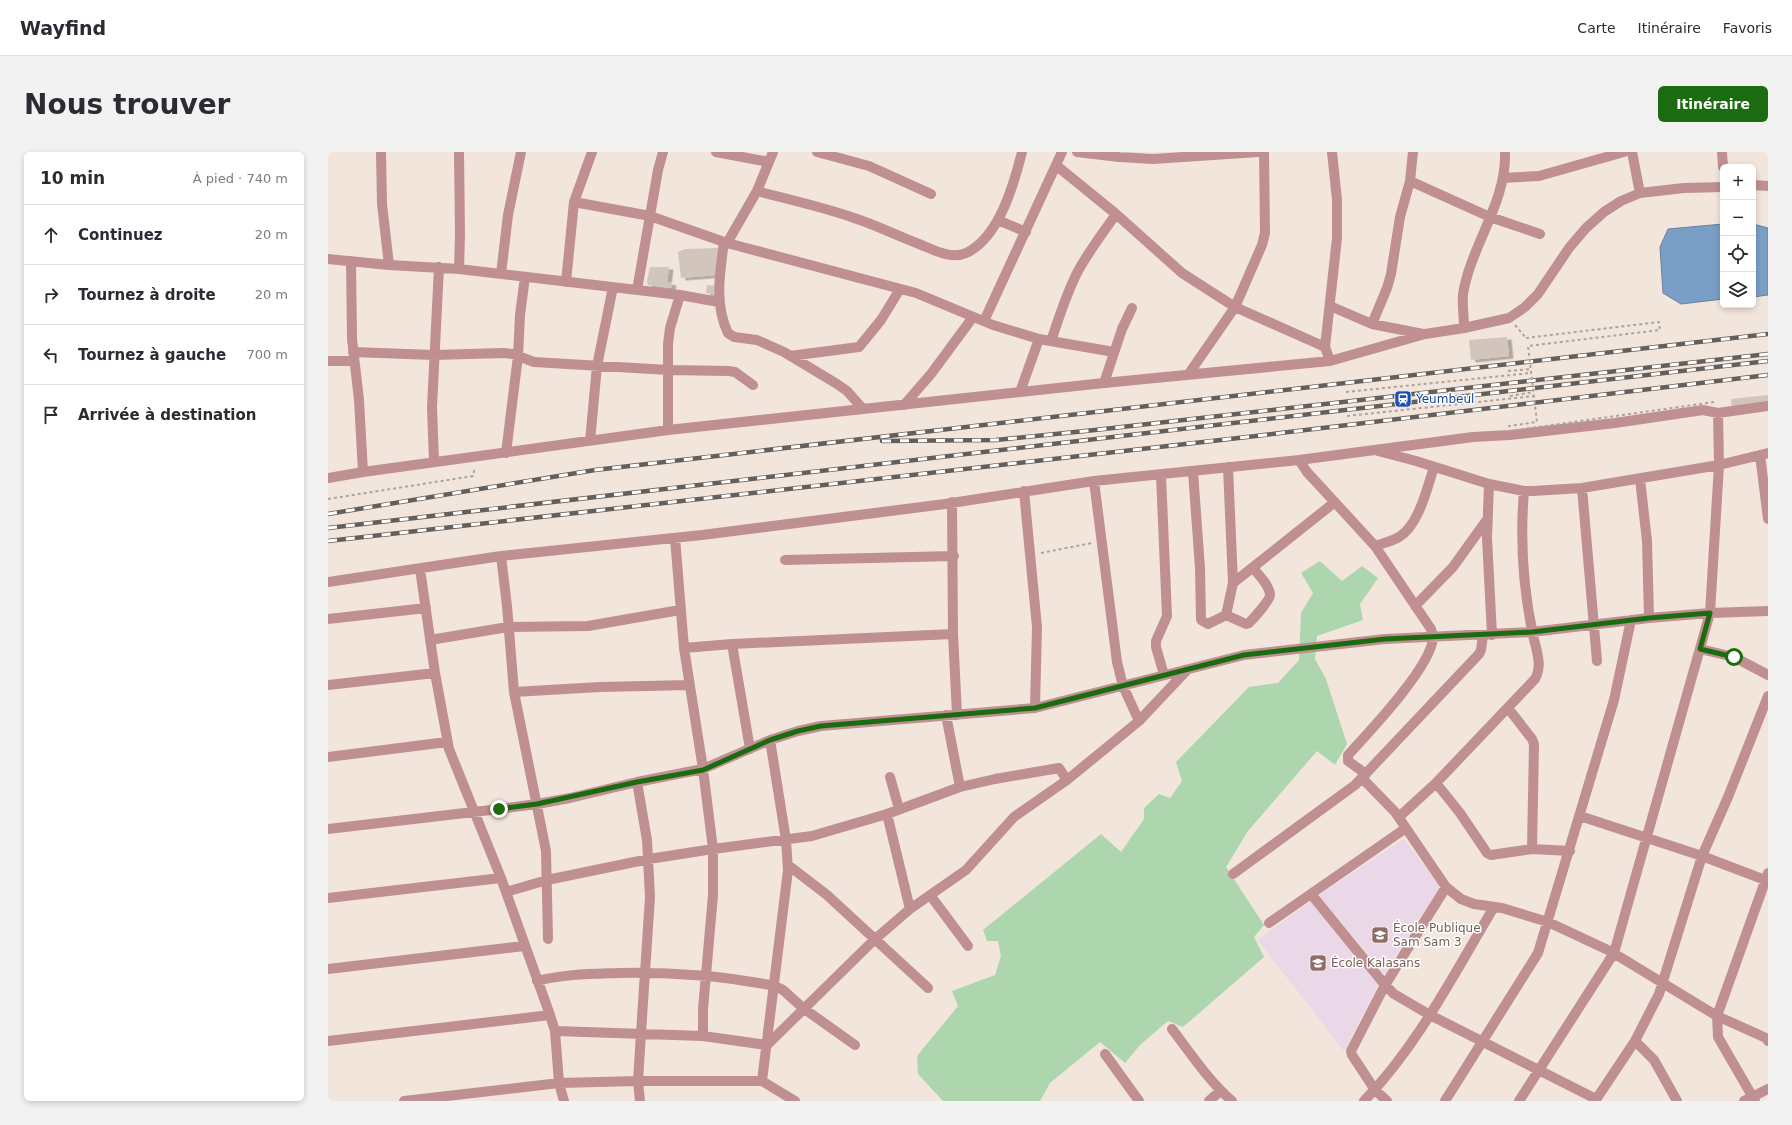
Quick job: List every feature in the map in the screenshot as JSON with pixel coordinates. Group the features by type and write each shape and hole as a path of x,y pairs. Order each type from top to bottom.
{"street":[{"path":"381,152 382,204 389,265"},
{"path":"459,152 459,269"},
{"path":"501,274 508,215 521,152"},
{"path":"566,282 574,202 592,152"},
{"path":"637,290 658,170 663,152"},
{"path":"716,152 769,162"},
{"path":"773,152 757,191 725,242 719,276 719,302 726,329 730,336 757,340 790,356 847,391 863,409"},
{"path":"817,152 869,166 932,194"},
{"path":"757,191 855,218 939,252 954,255 964,254 975,248 998,220 1012,188 1022,152"},
{"path":"984,321 1057,166 1062,152"},
{"path":"1077,152 1153,159 1258,152"},
{"path":"1188,375 1235,307 1262,245 1265,233 1264,152"},
{"path":"1330,361 1325,347 1337,232 1337,200 1332,152"},
{"path":"1372,324 1387,288 1400,217 1410,181 1413,152"},
{"path":"1464,328 1463,295 1503,178 1505,152"},
{"path":"1503,178 1539,176 1624,152"},
{"path":"1632,152 1640,194"},
{"path":"1722,152 1723,164"},
{"path":"1057,166 1116,214 1182,273 1235,307 1325,347"},
{"path":"1410,181 1490,217 1540,234"},
{"path":"1756,185 1768,186"},
{"path":"328,478 668,430 1104,383 1330,361 1425,334 1464,328 1509,318 1525,307 1538,294 1569,248 1586,228 1615,205 1640,194 1684,188 1720,187"},
{"path":"574,202 650,216 725,242 900,289 931,299 984,321 1039,339 1114,352"},
{"path":"1051,341 1068,293 1078,272 1087,255 1116,214"},
{"path":"998,220 1026,232"},
{"path":"328,259 389,265 459,269 680,295 719,302"},
{"path":"351,261 353,356 359,400 363,472"},
{"path":"434,462 432,408 439,268"},
{"path":"506,453 518,356 520,315 525,277"},
{"path":"590,441 597,366 613,287"},
{"path":"790,356 860,347 881,320 900,289"},
{"path":"668,430 670,328 680,295"},
{"path":"1330,306 1372,324 1425,334"},
{"path":"1104,383 1122,329 1132,308"},
{"path":"904,405 932,374 973,317"},
{"path":"1020,392 1039,339"},
{"path":"328,361 353,356 504,353 534,362 668,370 729,371 735,372 753,386"},
{"path":"328,582 501,556 676,538 1094,482 1299,460 1473,437 1510,435 1615,423 1703,410 1718,412 1768,406"},
{"path":"1519,1101 1614,954 1710,613 1719,465 1718,412"},
{"path":"1372,450 1488,484 1524,491 1582,488 1719,465 1764,454 1768,519"},
{"path":"1299,460 1307,472 1375,546 1431,629 1433,638 1426,657 1411,682 1348,755 1348,761 1364,776 1399,817 1446,887 1461,899 1474,904 1494,907 1548,922 1614,954 1717,1016 1767,1039"},
{"path":"1193,472 1200,568 1201,620 1205,623 1211,623 1226,615 1234,584 1228,467"},
{"path":"1375,546 1399,537 1407,530 1419,510 1434,467"},
{"path":"1161,475 1167,616 1159,634 1156,647 1164,675"},
{"path":"1640,479 1648,541 1649,618"},
{"path":"1094,482 1117,662 1123,686 1139,721"},
{"path":"1233,874 1354,785 1479,654 1488,635 1486,521 1488,484"},
{"path":"1582,488 1597,661"},
{"path":"1024,491 1037,627 1035,708"},
{"path":"1399,817 1436,783 1508,708 1539,672 1539,664 1532,632 1525,581 1522,545 1521,523 1524,491"},
{"path":"952,502 954,556 953,634 957,715"},
{"path":"1234,584 1335,502"},
{"path":"1415,606 1457,562 1486,521"},
{"path":"676,538 680,610 684,648 703,770 713,848 712,901 703,1036"},
{"path":"501,556 514,692 546,851 548,939"},
{"path":"785,560 954,556"},
{"path":"1226,615 1246,624 1249,623 1269,598 1270,592 1268,588 1253,568"},
{"path":"420,569 435,673 447,742 473,812 501,878 524,946 550,1015 555,1031 559,1083 564,1101"},
{"path":"328,619 426,608"},
{"path":"430,640 508,627 588,626 680,610"},
{"path":"328,829 537,804 637,782 703,770 770,740 798,731 821,726 1035,708 1244,655 1385,639 1433,638 1532,632 1649,618 1710,613 1768,611"},
{"path":"1446,1101 1538,953 1570,851 1614,700 1631,620"},
{"path":"684,648 732,644 953,634"},
{"path":"732,644 750,749"},
{"path":"1700,649 1734,657 1768,675"},
{"path":"767,1045 874,940 910,909 974,862 1014,817 1066,780 1139,721 1188,670"},
{"path":"328,685 435,673"},
{"path":"514,692 690,685"},
{"path":"1311,894 1394,994 1430,1015 1596,1100 1635,1041 1653,1008 1662,984 1702,856 1728,797 1768,696"},
{"path":"1508,708 1532,739 1534,744 1532,850"},
{"path":"946,715 960,787"},
{"path":"762,1081 775,986 788,865 786,840 770,740"},
{"path":"328,757 447,742"},
{"path":"506,892 547,880 649,859 713,848 812,836 887,814 960,787 1056,768 1060,769 1066,780"},
{"path":"890,777 899,809"},
{"path":"637,782 645,824 649,859 650,897 638,1081 640,1101"},
{"path":"1436,783 1460,813 1487,853 1494,855 1532,850 1570,851"},
{"path":"887,814 910,909"},
{"path":"1580,816 1767,878 1717,1016 1718,1037 1751,1100 1768,1089"},
{"path":"1269,923 1406,828"},
{"path":"788,865 827,895 874,940 928,988"},
{"path":"328,898 501,878"},
{"path":"1387,1101 1375,1090 1352,1055 1351,1051 1385,985 1446,887"},
{"path":"930,895 968,946"},
{"path":"1364,1101 1391,1072 1430,1015 1494,907"},
{"path":"328,968 524,946"},
{"path":"537,981 571,974 645,972 706,976 775,986 783,990 803,1008 855,1045"},
{"path":"328,1041 550,1015"},
{"path":"1172,1029 1220,1090 1232,1101"},
{"path":"555,1031 703,1036 767,1045"},
{"path":"1635,1041 1654,1060 1677,1101"},
{"path":"1105,1054 1139,1101"},
{"path":"404,1101 559,1083 638,1081 762,1081 795,1101"},
{"path":"1209,1101 1220,1090"},
{"path":"490,1091 494,1101"}],"path":[{"path":"1509,318 1526,338 1659,322 1660,330 1528,346 1537,422 1509,426 1510,431 1714,402"},
{"path":"1508,372 1531,369"},
{"path":"1346,392 1531,373"},
{"path":"1510,396 1533,392"},
{"path":"1347,416 1534,396"},
{"path":"328,499 473,476"},
{"path":"1030,556 1101,541"}],"shaded area":[{"name":"École Publique Sam Sam 3","path":"1404,839 1440,886 1384,974 1319,895"},
{"name":"École Kalasans","path":"1311,901 1378,985 1344,1051 1258,940"}],"green space":[{"path":"1320,561 1342,581 1362,566 1378,578 1360,604 1363,620 1317,636 1315,659 1326,679 1347,744 1335,765 1317,751 1248,831 1226,867 1264,925 1254,937 1264,957 1183,1027 1168,1021 1140,1045 1125,1063 1100,1042 1050,1083 1040,1101 943,1101 918,1074 917,1056 958,1006 952,991 995,975 1001,956 998,941 987,941 983,930 1101,834 1121,852 1144,819 1144,808 1159,794 1170,798 1182,781 1176,762 1249,687 1278,683 1299,660 1301,613 1313,593 1301,573"}],"water":[{"path":"1720,224 1720,299 1681,304 1663,293 1660,247 1668,229"},
{"path":"1756,225 1768,228 1768,295 1756,297"}],"building":[{"path":"719,248 718,275 681,278 678,252 685,249"},
{"path":"650,267 669,267 667,282 672,283 671,288 648,285 647,281"},
{"path":"707,285 718,286 718,295 706,293"},
{"path":"1507,337 1509,356 1471,360 1469,340"},
{"path":"1768,395 1768,404 1732,409 1731,399"}],"railway":[{"path":"328,514 595,470 1768,334"},
{"path":"882,441 996,440 1768,354"},
{"path":"328,528 1768,361"},
{"path":"328,541 1256,436 1768,375"}],"place":[{"name":"Yeumbeul","path":"1403,399"},
{"name":"École Publique Sam Sam 3","path":"1380,935"},
{"name":"École Kalasans","path":"1318,963"}],"route":[{"path":"499,809 570,798 637,782 703,770 782,735 821,726 1035,708 1244,655 1385,639 1433,638 1532,632 1649,618 1710,613 1700,649 1734,657"}]}
